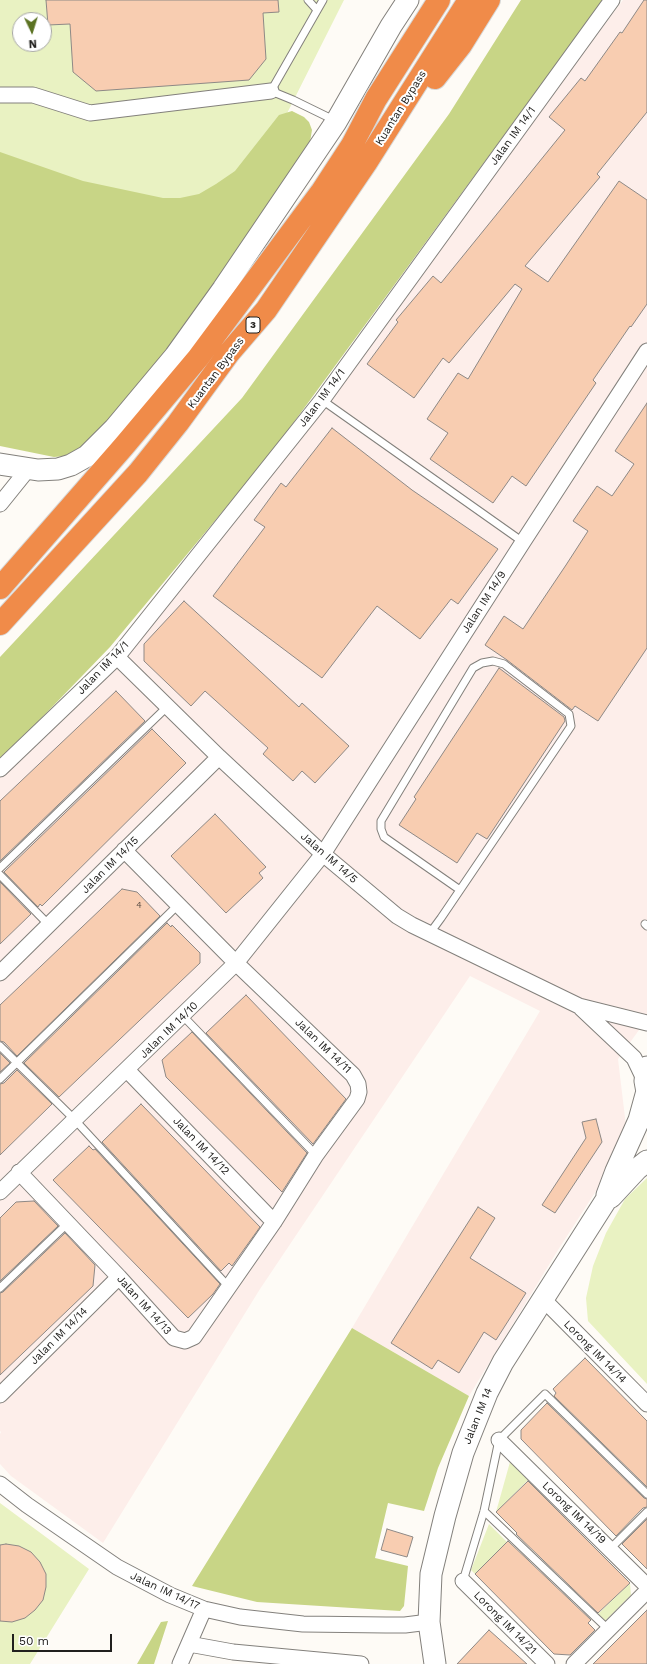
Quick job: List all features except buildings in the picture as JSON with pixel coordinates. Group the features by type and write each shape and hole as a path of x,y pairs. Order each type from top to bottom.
{"highway":[{"path":"376,99 429,0"},
{"name":"Kuantan Bypass","path":"0,588 120,452 198,358 322,192 352,145 376,99 439,0"},
{"name":"Kuantan Bypass","path":"0,624 138,473 161,445 229,353 266,310 366,163 469,0"},
{"path":"366,163 461,45 489,0"}],"street":[{"path":"0,504 14,468 38,470 58,469 71,465 87,456 114,429 175,356 223,289 336,122 391,26 408,0"},
{"name":"Jalan IM 14/1","path":"0,769 117,657 322,400 612,0"},
{"path":"0,94 33,95 90,113 271,91"},
{"name":"Jalan IM 14/9","path":"323,854 647,351"},
{"name":"Jalan IM 14/5","path":"117,657 219,757 323,854 397,916 579,1006"},
{"name":"Jalan IM 14/15","path":"0,973 219,757"},
{"name":"Jalan IM 14/11","path":"124,850 236,963 354,1075 358,1084 359,1092 357,1100 316,1156 274,1222"},
{"name":"Jalan IM 14/10","path":"0,1192 74,1119 128,1070 236,963 323,854"},
{"path":"579,1006 647,1023"},
{"path":"579,1006 634,1058 646,1083 639,1120 616,1171 607,1195 608,1197 611,1197 637,1169 647,1161"},
{"name":"Jalan IM 14/12","path":"128,1070 274,1222"},
{"name":"Jalan IM 14/13","path":"20,1172 174,1338 185,1341 194,1338 228,1286 274,1222"},
{"name":"Jalan IM 14","path":"435,1664 429,1622 431,1574 445,1516 463,1453 495,1377 608,1197"},
{"name":"Jalan IM 14/14","path":"0,1395 119,1277"},
{"name":"Lorong IM 14/14","path":"543,1299 647,1404"},
{"name":"Lorong IM 14/19","path":"499,1440 647,1586"},
{"name":"Jalan IM 14/17","path":"0,1484 26,1505 117,1567 170,1595 204,1609 240,1617 303,1624 386,1626 429,1622"},
{"name":"Lorong IM 14/21","path":"463,1581 547,1664"},
{"path":"574,1664 647,1591"},
{"path":"180,1664 204,1609"},
{"path":"189,1644 285,1660 362,1664"}],"lane":[{"path":"308,0 317,10"},
{"path":"322,0 271,91 294,100 336,122"},
{"path":"322,400 523,542"},
{"path":"430,933 460,890 571,726 569,714 504,664 493,661 482,662 473,668 381,821 381,829 384,837 460,890"},
{"path":"0,868 168,706"},
{"path":"0,875 49,925"},
{"path":"0,1079 178,905"},
{"path":"183,1016 316,1156"},
{"path":"0,1046 74,1119 228,1286"},
{"path":"0,1288 67,1224"},
{"path":"463,1581 484,1511 499,1440 545,1394 647,1494"},
{"path":"484,1511 609,1630"},
{"path":"610,1549 647,1512"}],"shaded area":[{"path":"623,0 647,0 647,1019 618,1059 626,1126 616,1160 558,1250 469,1396 352,1328 540,1011 470,976 260,1289 103,1543 11,1476 0,1464 0,769 117,657 322,400"}],"green space":[{"path":"0,0 344,0 251,185 207,214 0,165"},
{"path":"521,0 603,0 272,452 110,647 0,761 0,657 242,398 449,114"},
{"path":"292,111 304,117 309,122 312,130 310,142 177,338 95,438 87,446 66,456 54,457 0,446 0,152 83,181 163,198 180,198 199,194 235,171 279,115"},
{"path":"647,1178 647,1384 588,1321 586,1298 593,1266 606,1233 625,1199"},
{"path":"352,1328 469,1396 438,1468 424,1511 388,1503 375,1558 408,1566 404,1606 400,1611 257,1602 192,1586"},
{"path":"510,1462 528,1480 496,1512"},
{"path":"0,1503 89,1569 30,1664 0,1664"},
{"path":"489,1524 507,1542 475,1574 471,1570"},
{"path":"630,1583 631,1595 604,1622 597,1615"},
{"path":"168,1621 154,1664 137,1664 161,1622"}]}
